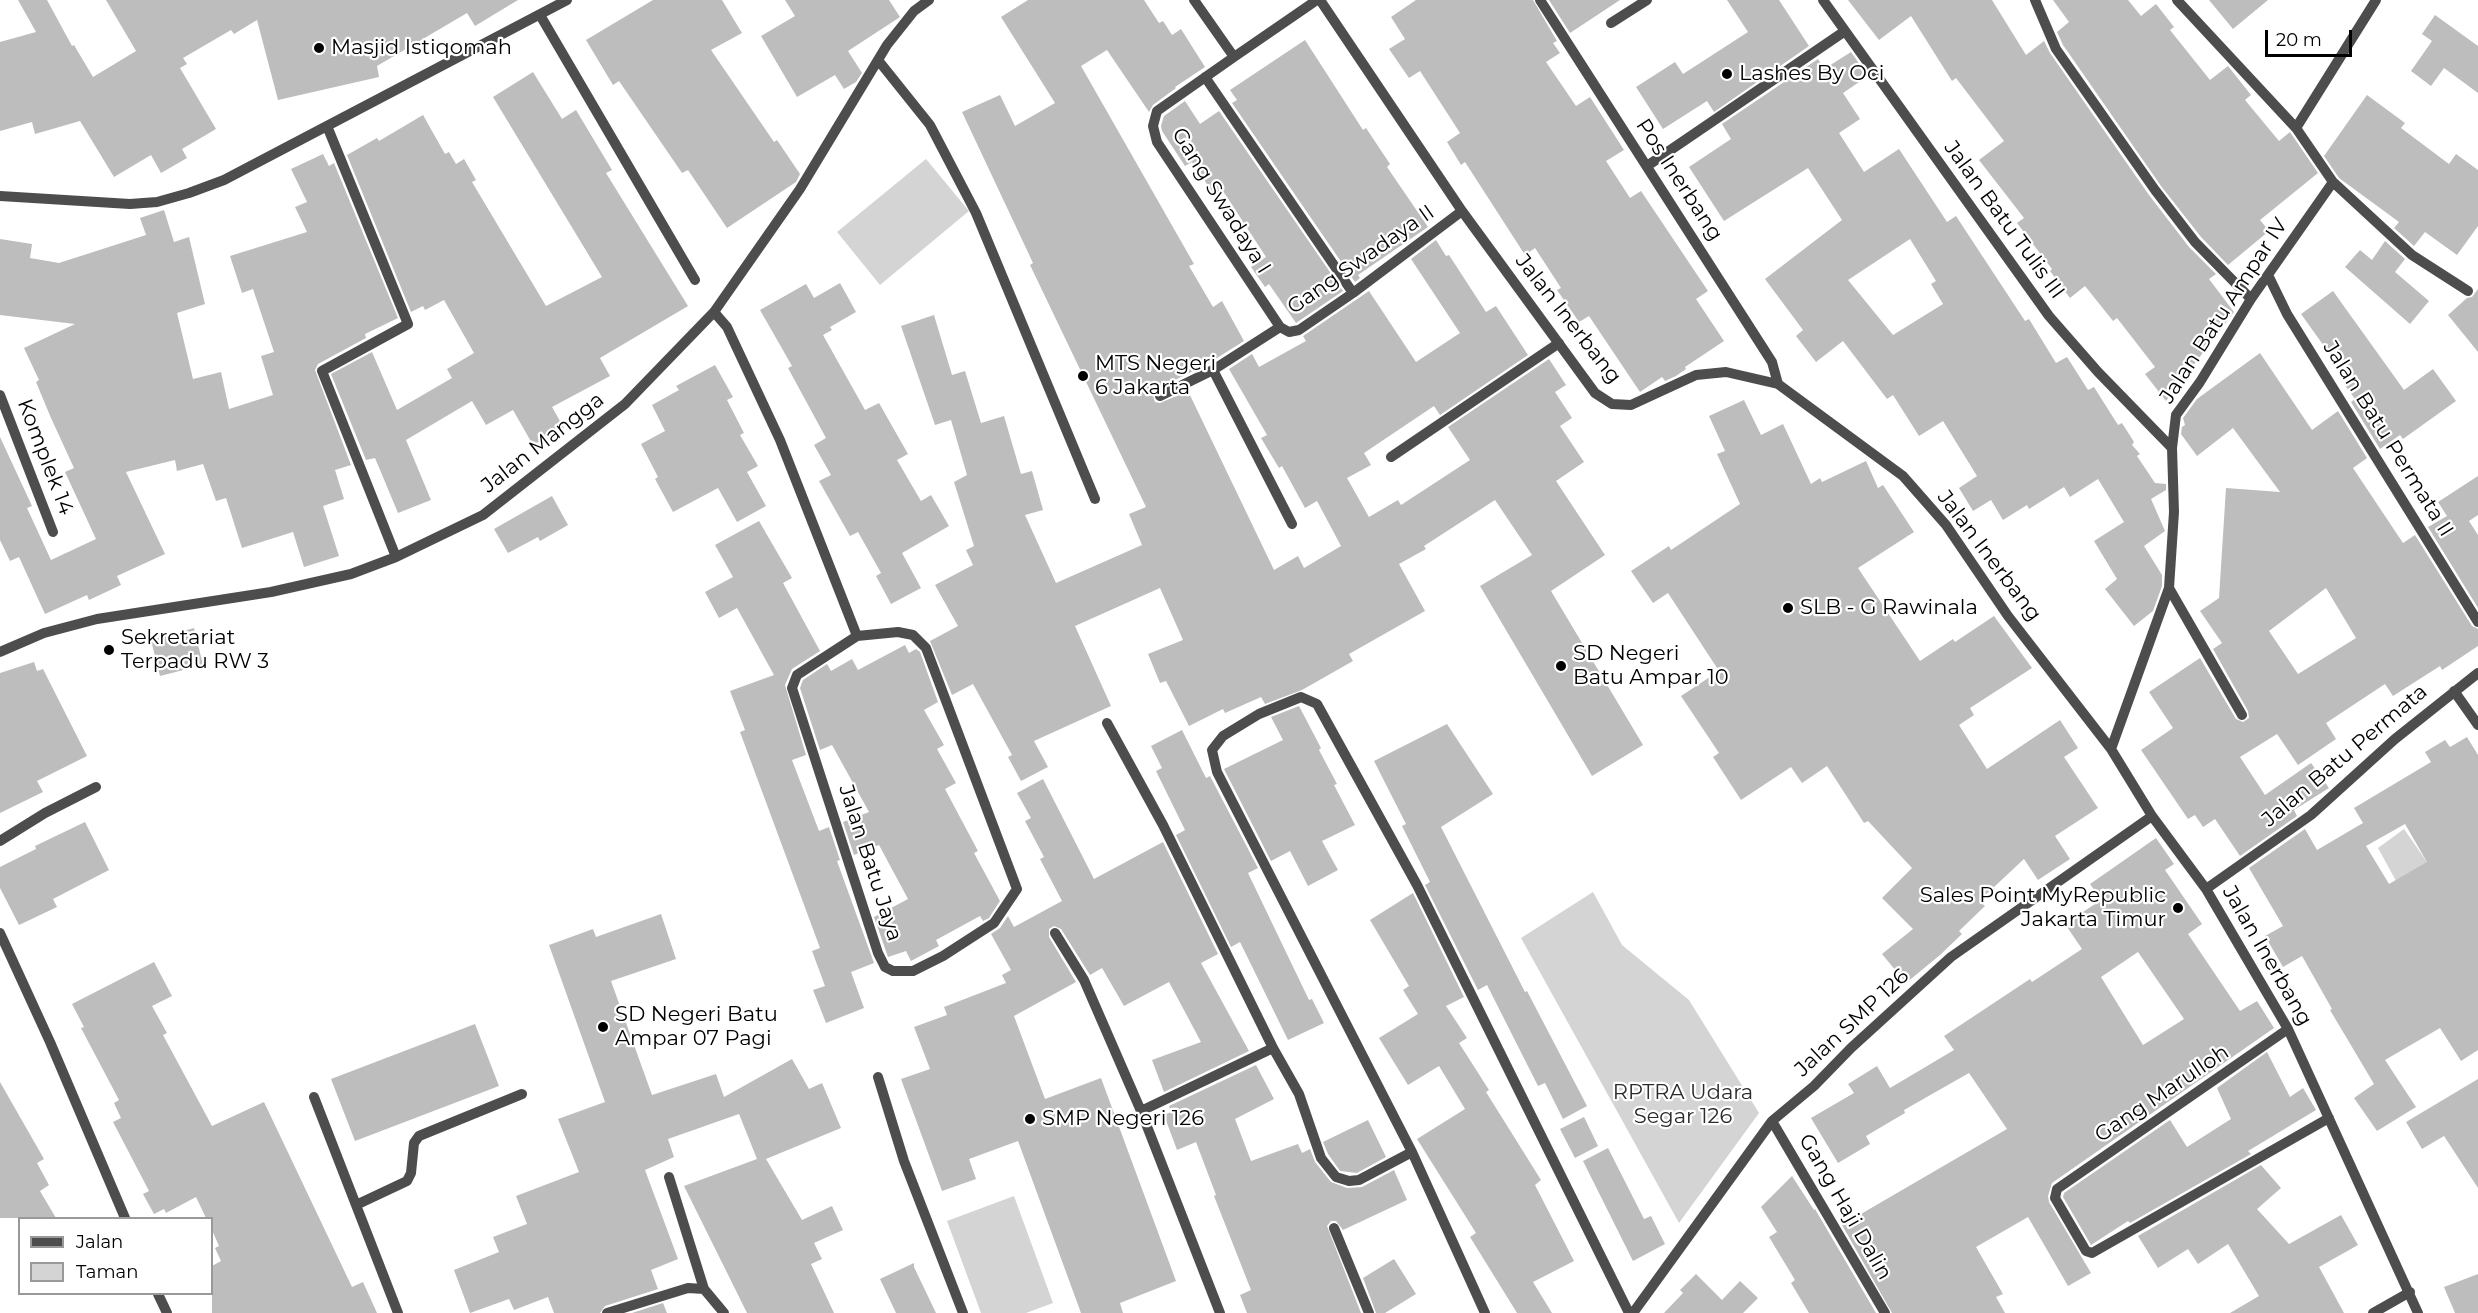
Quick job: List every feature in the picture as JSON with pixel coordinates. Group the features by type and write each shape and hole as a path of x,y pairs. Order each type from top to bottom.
{"street":[{"path":"0,196 130,204 157,202 189,193 224,180 567,0"},
{"name":"Jalan Mangga","path":"0,652 44,633 97,619 312,584 351,574 396,557 483,515 625,404 714,312 800,189 887,45 914,11 929,0"},
{"path":"1194,0 1234,57"},
{"name":"Jalan Inerbang","path":"1234,57 1319,0 1462,211 1595,393 1612,404 1631,405 1696,375 1726,372 1778,384 1903,476 1946,525 2008,616 2111,748 2152,816 2206,889 2288,1029 2418,1313"},
{"name":"Pos Inerbang","path":"1539,0 1772,362 1778,384"},
{"path":"1611,23 1647,0"},
{"name":"Jalan Batu Tulis III","path":"1823,0 2049,316 2098,372 2172,448"},
{"path":"2035,0 2056,50 2155,190 2196,243 2251,299"},
{"path":"2177,0 2296,128 2333,182 2412,255 2468,291"},
{"path":"2296,128 2376,0"},
{"path":"540,15 695,280"},
{"path":"1647,166 1845,31"},
{"name":"Gang Swadaya I","path":"1234,57 1157,111 1153,126 1157,142 1280,327"},
{"path":"878,60 930,124 976,213 1095,499"},
{"path":"1205,76 1353,293"},
{"path":"327,126 408,324 322,370 396,557"},
{"name":"Jalan Batu Ampar IV","path":"2111,748 2169,588 2174,512 2172,448 2176,415 2200,382 2251,299 2333,182"},
{"name":"Gang Swadaya II","path":"1280,327 1289,332 1299,330 1353,293 1462,211"},
{"name":"Jalan Batu Permata II","path":"2268,275 2287,314 2478,622"},
{"path":"714,312 727,327 780,440 856,636"},
{"path":"1160,396 1213,370 1280,327"},
{"path":"1391,457 1559,343"},
{"path":"1213,370 1292,524"},
{"name":"Komplek 14","path":"0,395 53,532"},
{"path":"2169,588 2242,716"},
{"name":"Jalan Batu Jaya","path":"898,632 913,635 926,648 1017,889 994,923 943,956 913,971 893,971 885,967 878,953 792,688 797,675 856,636 898,632"},
{"name":"Jalan Batu Permata","path":"2206,889 2311,815 2395,739 2478,673"},
{"path":"2454,691 2478,725"},
{"path":"1485,1313 1412,1152 1217,772 1212,750 1223,736 1259,714 1301,697 1317,704 1325,716 1417,885 1631,1313"},
{"path":"1107,723 1163,825 1273,1048 1299,1094 1321,1158 1336,1177 1349,1181 1359,1180 1412,1152"},
{"path":"0,841 45,813 96,787"},
{"name":"Jalan SMP 126","path":"1631,1313 1772,1121 1814,1086 1851,1048 1952,957 2152,816"},
{"path":"0,933 50,1042 125,1217"},
{"path":"1055,933 1084,980 1141,1111 1220,1313"},
{"name":"Gang Marulloh","path":"2288,1029 2057,1189 2055,1198 2086,1251 2092,1253 2329,1118"},
{"path":"1141,1111 1273,1048"},
{"path":"878,1077 904,1161 963,1313"},
{"path":"356,1205 407,1181 411,1173 414,1143 419,1136 522,1094"},
{"path":"314,1097 398,1313"},
{"name":"Gang Haji Dalin","path":"1772,1121 1885,1313"},
{"path":"669,1177 704,1289 724,1313"},
{"path":"1334,1228 1369,1313"},
{"path":"607,1313 688,1288 704,1289"},
{"path":"2373,1313 2410,1292"},
{"path":"159,1295 167,1313"}],"green space":[{"path":"926,159 969,211 880,285 837,232"},
{"path":"2404,829 2448,892 2413,912 2378,848"},
{"name":"RPTRA Udara Segar 126","path":"1593,892 1622,945 1689,1000 1759,1113 1679,1223 1521,938"},
{"path":"1014,1196 1053,1303 1026,1313 981,1313 947,1221"}],"building":[{"path":"18,0 47,0 72,46 74,45 93,77 136,51 106,0 518,0 475,26 467,13 377,66 379,77 278,100 257,20 234,34 231,30 183,58 187,64 180,68 216,129 182,149 187,158 161,173 151,155 114,177 80,121 35,134 32,122 0,131 0,42 36,32"},
{"path":"653,0 722,0 742,33 711,50 774,142 777,140 800,174 796,182 727,228 688,170 682,173 619,81 613,85 586,40"},
{"path":"785,0 889,0 900,17 848,51 862,73 856,82 844,89 835,75 797,97 761,36 795,16"},
{"path":"1028,0 1144,0 1159,23 1163,21 1172,35 1181,29 1205,67 1175,87 1153,105 1149,112 1107,50 1081,66 1194,264 1189,266 1213,307 1222,301 1244,341 1209,363 1157,389 1153,396 1155,402 1160,403 1188,391 1274,570 1298,556 1304,568 1341,546 1317,501 1305,508 1282,466 1279,468 1261,438 1267,435 1229,369 1252,354 1259,367 1306,341 1303,336 1369,291 1416,362 1460,333 1411,259 1436,240 1446,256 1449,255 1486,312 1496,306 1528,355 1440,415 1434,406 1364,453 1371,465 1347,478 1369,517 1398,500 1401,505 1470,460 1448,427 1549,359 1566,385 1555,392 1572,418 1560,426 1584,462 1556,481 1605,555 1551,591 1643,745 1592,776 1480,586 1532,555 1495,500 1424,546 1426,549 1399,564 1425,611 1349,654 1353,661 1302,690 1265,704 1261,697 1225,713 1223,709 1189,726 1166,681 1160,683 1148,654 1183,640 1160,588 1075,626 1111,706 1034,741 1048,767 1021,781 1008,757 1012,755 973,684 952,695 930,641 958,626 935,585 973,565 966,550 974,546 954,482 967,475 951,420 935,425 901,326 934,315 952,375 965,371 981,423 1004,416 1021,474 1032,471 1043,510 1025,515 1056,583 1142,545 1129,514 1146,507 1030,265 1033,263 962,112 1000,95 1015,126 1055,103 1001,17"},
{"path":"1416,0 1533,0 1557,41 1553,43 1560,53 1546,62 1576,106 1590,97 1624,150 1606,161 1630,198 1641,191 1708,291 1696,299 1724,341 1685,367 1686,369 1676,376 1665,381 1662,377 1640,392 1589,316 1579,322 1557,290 1561,288 1535,248 1525,255 1465,162 1461,165 1447,142 1460,133 1420,71 1409,78 1389,49 1405,39 1391,17"},
{"path":"1549,0 1620,0 1570,33"},
{"path":"1727,0 1779,0 1809,46 1714,112 1707,101 1663,129 1636,87 1675,62 1683,74 1748,32"},
{"path":"1848,0 1992,0 2026,55 2044,41 2050,53 2149,195 2189,247 2216,274 2209,279 2234,312 2166,401 2145,374 2155,367 2117,318 2113,321 2085,286 2070,298 2050,271 2052,269 2017,223 2024,218 1979,160 2004,141 1956,78 1952,81 1911,16 1879,40"},
{"path":"2053,0 2128,0 2141,16 2156,4 2174,27 2170,30 2210,80 2228,66 2251,95 2245,100 2279,141 2290,132 2318,173 2260,220 2269,231 2228,265 2201,237 2161,186 2063,45 2057,32 2069,22"},
{"path":"2209,0 2268,0 2233,29"},
{"path":"2435,15 2478,46 2478,93 2444,68 2431,86 2411,71 2432,41 2422,34"},
{"path":"1305,40 1363,130 1366,128 1390,164 1387,167 1428,227 1358,275 1360,278 1355,282 1232,103 1237,100 1230,90"},
{"path":"1851,52 1868,76 1843,93 1860,119 1839,133 1864,172 1899,149 1947,222 1956,216 2025,321 2029,319 2056,363 2067,357 2088,390 2094,387 2118,425 2122,423 2134,442 2132,445 2140,454 2137,456 2155,483 2166,484 2166,490 2151,499 2165,531 2144,546 2162,575 2162,586 2153,611 2134,626 2105,589 2117,579 2094,541 2124,522 2098,479 2070,497 2064,487 2029,509 2027,505 2003,520 1991,500 1973,511 1959,488 1977,476 1943,421 1919,436 1893,395 1887,399 1843,341 1816,362 1796,336 1803,330 1765,279 1842,220 1808,168 1724,221 1689,167 1731,139 1722,124 1818,59 1824,69","holes":["1910,239 1936,281 1931,284 1943,304 1893,335 1848,280"]},
{"path":"533,72 562,119 576,110 612,170 606,173 688,306 600,358 610,376 552,407 564,428 533,445 513,410 486,425 472,401 406,440 431,500 398,513 375,458 366,460 331,374 372,352 397,410 452,378 447,369 474,353 444,300 425,310 423,306 411,312 347,155 377,138 379,141 423,115 445,154 449,152 456,164 464,159 476,180 472,182 546,306 602,277 493,97"},
{"path":"2367,95 2405,123 2401,128 2449,164 2456,154 2478,170 2478,226 2457,255 2425,232 2414,246 2394,228 2399,222 2339,178 2324,156"},
{"path":"1185,101 1200,124 1219,111 1343,291 1296,323 1269,284 1265,287 1251,267 1266,257 1223,191 1215,196 1192,162 1185,166 1162,131 1164,116"},
{"path":"323,154 329,166 334,163 398,318 365,334 366,338 318,364 315,370 351,465 335,470 344,499 323,506 339,556 304,567 293,532 242,548 226,498 216,501 203,464 177,471 175,460 126,472 165,554 117,576 121,585 89,600 87,595 45,614 19,557 10,561 0,540 0,437 32,506 27,508 51,560 96,539 65,472 74,468 36,382 39,380 24,348 75,324 0,315 0,239 32,244 30,258 59,263 146,235 140,218 164,210 174,242 189,237 205,304 177,313 193,379 221,372 229,409 273,395 261,356 274,352 253,289 242,293 230,256 307,232 295,207 307,202 291,169"},
{"path":"2385,241 2405,259 2395,272 2429,301 2410,324 2345,267 2360,250 2372,260"},
{"path":"840,283 856,312 830,327 832,330 823,335 865,410 879,403 908,454 897,460 921,501 931,495 949,526 902,553 921,588 891,604 876,576 881,573 858,532 850,536 819,481 831,475 814,445 826,438 788,368 792,366 760,310 806,284 814,298"},
{"path":"2478,289 2478,352 2448,315 2467,298 2472,297"},
{"path":"2333,291 2404,390 2433,369 2456,401 2403,439 2400,435 2380,449 2351,402 2355,399 2344,384 2349,381 2301,314"},
{"path":"2260,353 2312,430 2338,411 2367,458 2353,468 2403,543 2415,535 2472,626 2478,629 2478,646 2442,670 2440,666 2393,696 2385,684 2326,723 2336,739 2298,765 2277,734 2240,757 2265,795 2311,763 2329,788 2294,810 2297,816 2240,856 2215,819 2203,827 2195,815 2188,819 2141,750 2173,728 2149,692 2200,658 2236,719 2243,722 2249,718 2248,711 2213,649 2222,643 2200,611 2219,598 2226,488 2280,492 2233,428 2197,456 2181,434 2182,427 2185,425 2183,418 2197,399","holes":["2326,588 2356,638 2298,674 2269,631"]},
{"path":"715,365 733,397 727,400 744,433 740,435 758,466 747,472 766,506 737,522 718,488 673,512 655,479 658,477 641,444 665,431 652,405 679,390 676,386"},
{"path":"1744,400 1761,435 1783,424 1811,484 1820,478 1822,482 1866,461 1878,488 1883,485 1914,532 1858,568 1920,661 1953,639 1955,642 1994,616 2032,668 1970,708 1974,715 1959,725 1987,769 2060,720 2078,748 2064,757 2098,808 2055,836 2070,859 2038,880 2024,859 1979,901 1985,906 1959,931 1962,934 1906,983 1882,954 1913,929 1882,898 1912,868 1868,821 1864,823 1827,766 1802,783 1791,767 1741,800 1713,757 1719,753 1681,696 1719,671 1668,593 1653,603 1631,571 1669,546 1671,550 1740,504 1717,454 1725,451 1709,416"},
{"path":"2478,476 2478,515 2469,521 2478,535 2478,608 2428,527 2447,516 2438,502"},
{"path":"552,496 568,525 540,541 538,537 508,553 494,529"},
{"path":"759,521 792,578 783,583 820,651 792,669 785,685 806,755 792,760 819,831 829,827 840,860 837,861 874,963 851,972 864,1008 826,1023 813,990 825,986 812,951 820,948 740,732 745,730 730,691 774,675 737,608 719,618 705,592 733,577 715,545"},
{"path":"194,628 203,665 160,676 151,640"},
{"path":"905,645 909,653 916,649 920,652 938,702 924,710 944,745 937,749 956,783 945,789 978,851 974,853 1000,901 989,918 983,921 980,916 936,940 939,946 911,961 906,951 888,957 874,917 908,899 879,845 854,855 843,822 869,812 832,745 820,750 800,688 803,680 827,664 831,671 852,659 858,670"},
{"path":"34,662 37,671 43,669 87,756 37,781 43,792 0,813 0,673"},
{"path":"1299,706 1321,748 1319,750 1337,784 1334,785 1355,825 1322,841 1338,870 1308,886 1290,851 1271,861 1224,769 1283,740 1271,717"},
{"path":"1447,724 1493,794 1441,827 1525,992 1527,991 1587,1106 1563,1119 1545,1083 1538,1086 1487,985 1478,990 1425,885 1430,882 1402,826 1406,824 1374,761"},
{"path":"1182,730 1206,778 1210,776 1258,868 1248,873 1309,1000 1312,999 1324,1023 1288,1040 1240,942 1231,947 1176,835 1185,830 1156,771 1162,768 1151,746"},
{"path":"2467,737 2478,755 2478,1050 2461,1061 2440,1028 2385,1060 2416,1107 2377,1131 2354,1098 2374,1084 2330,1010 2332,1009 2302,956 2283,967 2265,936 2283,926 2249,868 2305,829 2317,850 2363,823 2354,808 2431,762 2425,752 2445,740 2450,747","holes":["2405,824 2427,862 2389,884 2366,846"]},
{"path":"1043,779 1094,879 1163,842 1218,954 1201,963 1249,1051 1164,1092 1152,1060 1201,1042 1169,982 1124,1006 1102,968 1090,975 1061,929 1054,926 1049,929 1049,937 1076,982 1014,1016 1045,1099 1101,1078 1176,1281 1120,1303 1123,1313 1081,1313 1018,1141 969,1159 976,1179 942,1191 901,1079 930,1069 914,1027 947,1015 944,1007 1006,983 1002,975 1011,970 991,934 1000,928 1008,916 1014,927 1062,901 1040,859 1044,857 1025,821 1031,818 1017,793"},
{"path":"85,822 109,870 53,899 57,907 19,925 0,888 0,867 36,849 35,846"},
{"path":"2156,838 2174,864 2165,870 2202,924 2188,934 2240,1011 2257,1001 2274,1028 2052,1183 2048,1196 2049,1202 2091,1273 2068,1286 2028,1217 1976,1247 2003,1294 1996,1297 2005,1313 1892,1313 1842,1225 2007,1129 1969,1073 1904,1110 1905,1113 1866,1136 1870,1144 1838,1163 1811,1118 1854,1093 1848,1084 1877,1066 1890,1088 1954,1050 1944,1036 2030,979 2032,982 2082,949 2065,924 2101,900 2090,884","holes":["2138,952 2184,1019 2143,1045 2101,977"]},
{"path":"1413,893 1464,997 1446,1006 1467,1038 1459,1043 1489,1090 1486,1092 1541,1180 1535,1185 1574,1261 1533,1282 1552,1313 1517,1313 1470,1237 1476,1233 1417,1139 1465,1109 1439,1066 1408,1085 1379,1038 1418,1014 1403,990 1409,986 1370,920"},
{"path":"661,914 676,959 611,981 652,1095 716,1074 724,1097 792,1059 809,1089 822,1083 841,1128 766,1159 802,1220 832,1206 843,1230 814,1243 822,1259 811,1264 834,1313 747,1313 684,1186 757,1159 739,1114 668,1139 674,1157 645,1170 678,1259 651,1270 658,1289 605,1306 600,1313 554,1313 548,1297 514,1310 509,1299 470,1313 454,1270 499,1252 493,1237 527,1224 516,1196 579,1172 558,1119 605,1102 549,945 593,929 596,937"},
{"path":"154,962 172,996 152,1006 167,1033 163,1035 212,1126 264,1102 352,1287 363,1282 377,1313 212,1313 213,1265 221,1261 215,1248 219,1246 213,1232 213,1217 206,1217 196,1197 166,1213 164,1209 154,1214 143,1194 149,1191 113,1122 121,1118 114,1103 119,1100 81,1028 84,1027 72,1004"},
{"path":"475,1024 499,1086 355,1141 331,1079"},
{"path":"2267,1052 2290,1097 2303,1088 2316,1110 2248,1151 2251,1154 2130,1223 2128,1221 2091,1245 2063,1197 2064,1193 2170,1120 2187,1147 2231,1119 2217,1088"},
{"path":"1256,1065 1274,1099 1235,1119 1251,1161 1298,1144 1302,1153 1310,1149 1315,1162 1331,1182 1347,1188 1362,1187 1394,1170 1407,1200 1343,1230 1336,1221 1331,1221 1327,1226 1361,1313 1247,1313 1240,1295 1251,1290 1214,1196 1216,1195 1196,1142 1177,1150 1164,1115 1171,1112 1169,1106"},
{"path":"2478,1079 2478,1188 2444,1136 2422,1149 2406,1122"},
{"path":"0,1082 44,1159 37,1163 49,1185 40,1191 55,1217 0,1218"},
{"path":"1584,1117 1598,1146 1575,1158 1560,1129"},
{"path":"1368,1120 1386,1157 1357,1173 1340,1171 1323,1142"},
{"path":"1608,1148 1644,1219 1651,1216 1665,1244 1633,1261 1583,1161"},
{"path":"2261,1165 2281,1188 2257,1209 2289,1244 2341,1215 2358,1245 2319,1267 2344,1313 2230,1313 2259,1296 2228,1244 2198,1264 2188,1249 2158,1268 2138,1236"},
{"path":"1792,1176 1815,1209 1876,1313 1809,1313 1791,1283 1795,1280 1769,1237 1777,1232 1761,1207"},
{"path":"1394,1259 1416,1294 1385,1313 1376,1313 1363,1278"},
{"path":"914,1263 936,1313 896,1313 880,1279"},
{"path":"1696,1274 1722,1300 1740,1281 1758,1298 1743,1313 1664,1313 1683,1293 1680,1290"},
{"path":"2478,1274 2478,1313 2455,1313 2444,1287"},
{"path":"663,1303 667,1313 632,1313"}],"place":[{"name":"Masjid Istiqomah","path":"319,48"},
{"name":"Lashes By Oci","path":"1727,74"},
{"name":"MTS Negeri 6 Jakarta","path":"1083,376"},
{"name":"SLB - G Rawinala","path":"1788,608"},
{"name":"Sekretariat Terpadu RW 3","path":"109,650"},
{"name":"SD Negeri Batu Ampar 10","path":"1561,666"},
{"name":"Sales Point MyRepublic Jakarta Timur","path":"2178,908"},
{"name":"SD Negeri Batu Ampar 07 Pagi","path":"603,1027"},
{"name":"SMP Negeri 126","path":"1030,1119"}]}
